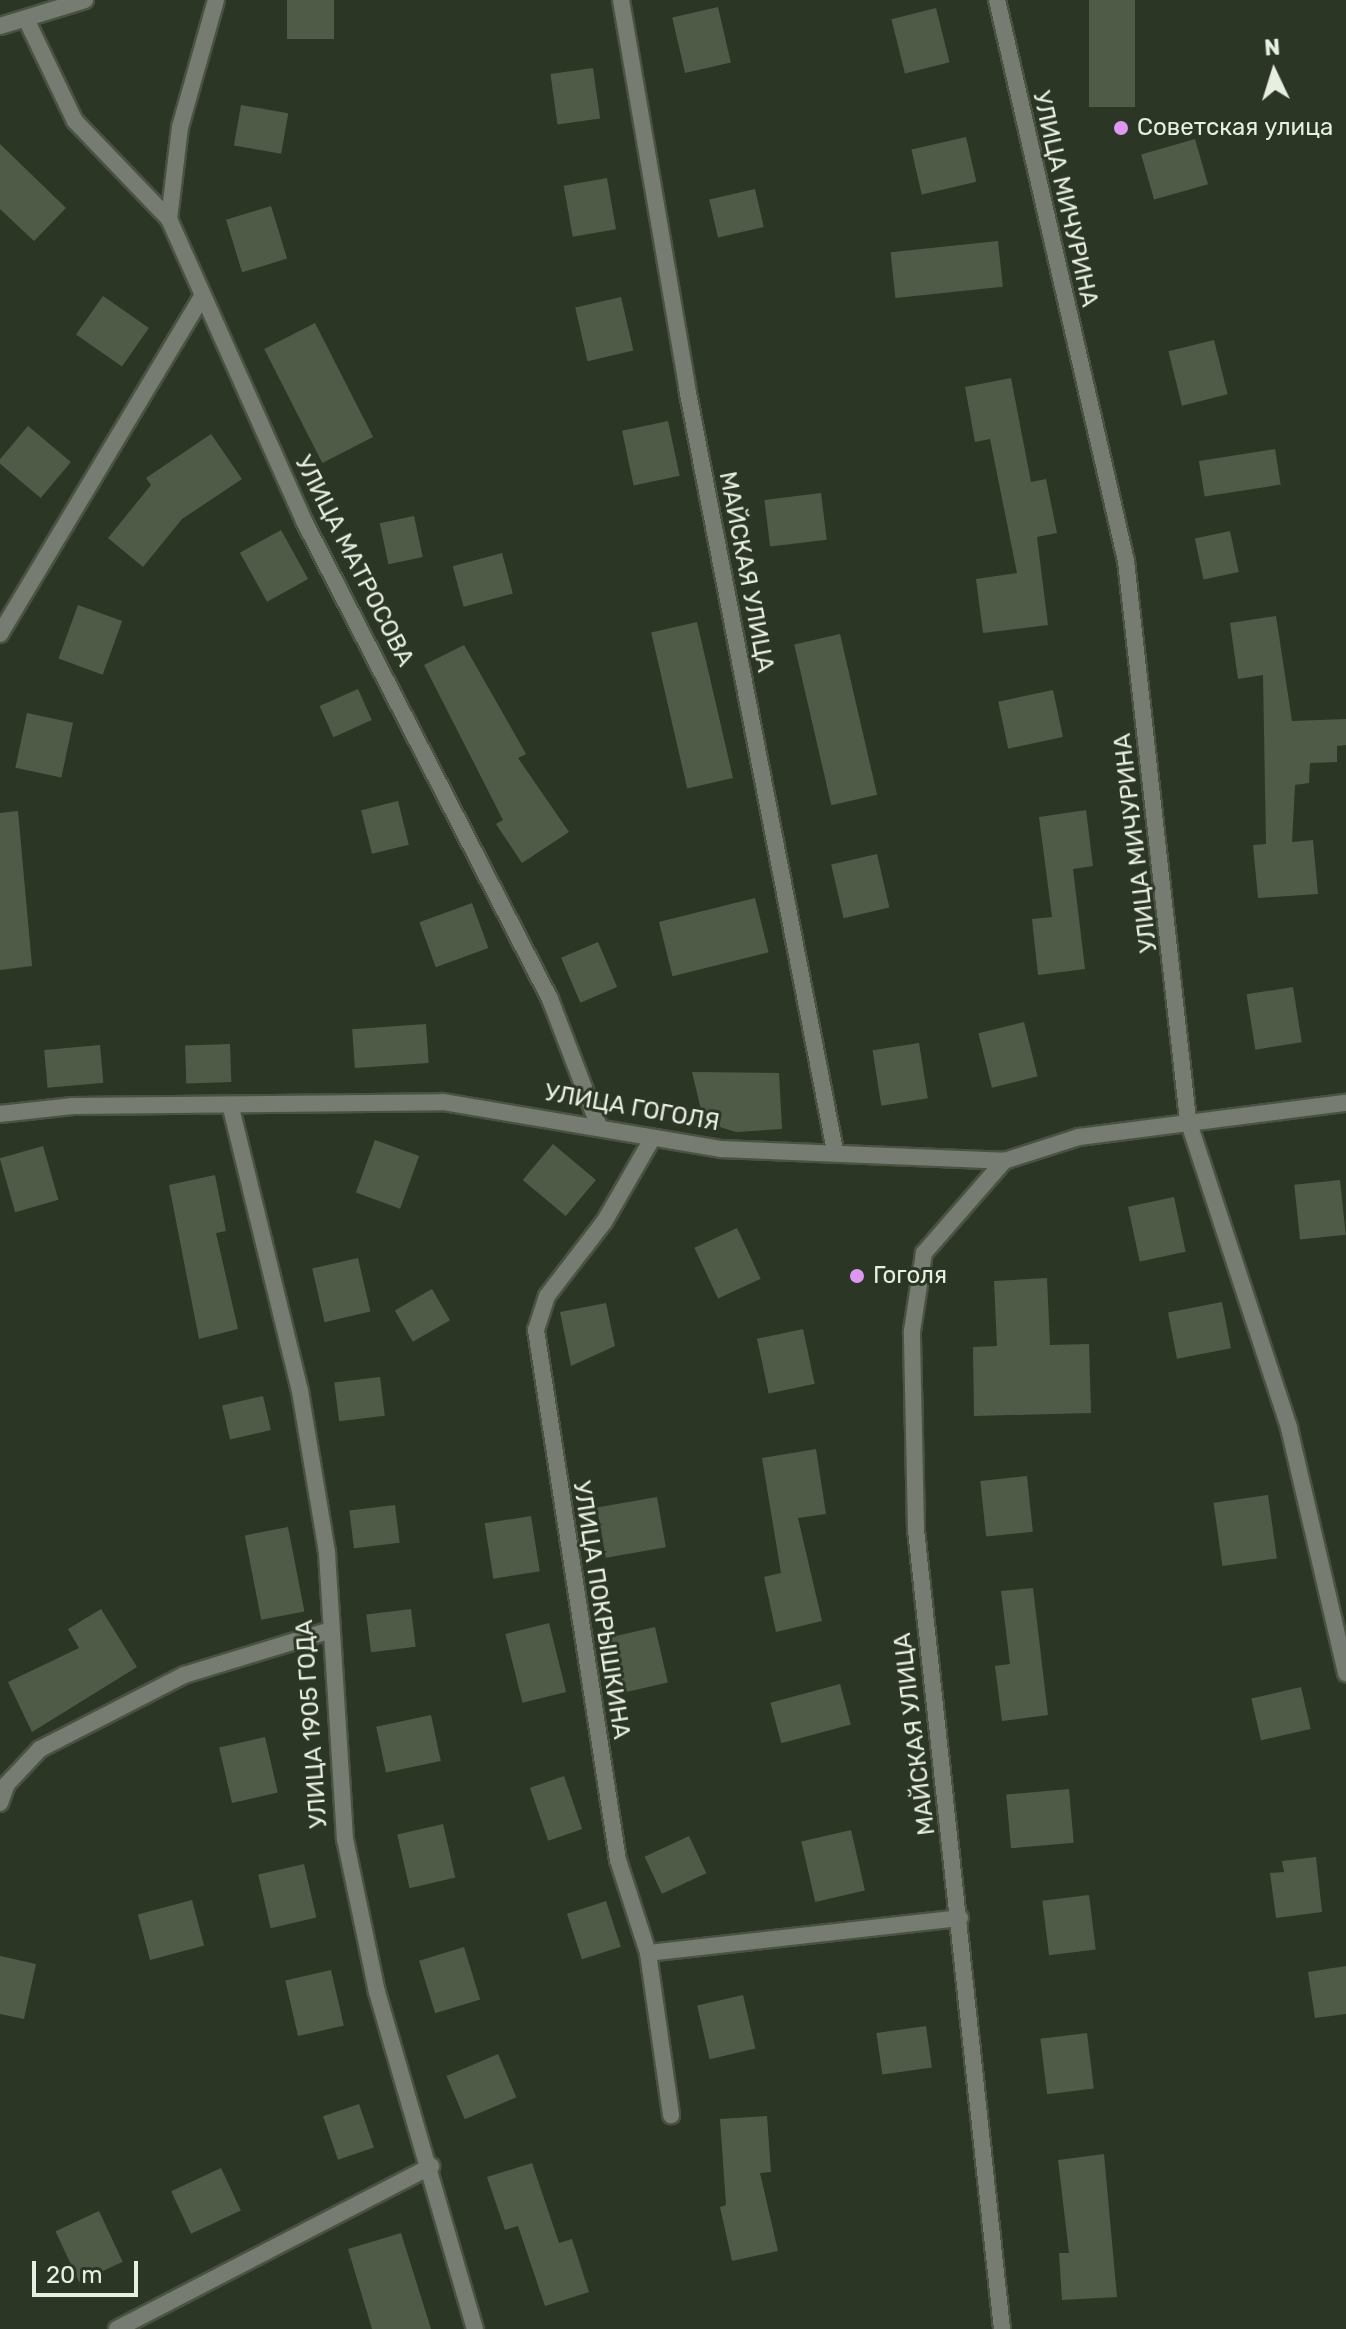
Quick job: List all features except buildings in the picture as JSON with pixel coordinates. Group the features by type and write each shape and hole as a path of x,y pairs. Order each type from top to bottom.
{"street":[{"path":"0,26 27,21 85,0"},
{"path":"169,219 180,127 216,0"},
{"name":"МАЙСКАЯ УЛИЦА","path":"621,0 687,388 835,1151"},
{"name":"УЛИЦА МИЧУРИНА","path":"997,0 1126,561 1188,1120 1289,1428 1346,1673"},
{"path":"27,21 75,121 169,219"},
{"name":"УЛИЦА МАТРОСОВА","path":"169,219 304,521 550,999 598,1124"},
{"path":"0,634 202,296"},
{"name":"УЛИЦА ГОГОЛЯ","path":"0,1114 73,1106 231,1108 443,1102 598,1124 652,1139 1004,1161 1079,1137 1188,1120 1346,1103"},
{"name":"УЛИЦА 1905 ГОДА","path":"231,1108 300,1391 327,1553 328,1631 345,1839 377,1992 431,2166 475,2329"},
{"name":"УЛИЦА ПОКРЫШКИНА","path":"652,1139 604,1222 547,1296 536,1330 618,1860 648,1953 671,2115"},
{"name":"МАЙСКАЯ УЛИЦА","path":"1002,2329 916,1529 912,1331 924,1253 1004,1161"},
{"path":"0,1803 7,1784 40,1749 184,1675 328,1631"},
{"path":"648,1953 960,1918"},
{"path":"117,2329 431,2166"}],"place":[{"name":"Советская улица","path":"1121,128"},
{"name":"Гоголя","path":"857,1276"}]}
